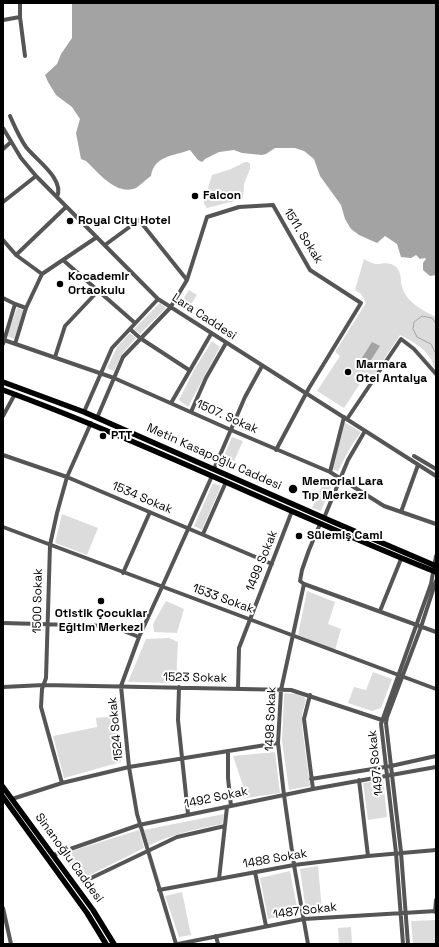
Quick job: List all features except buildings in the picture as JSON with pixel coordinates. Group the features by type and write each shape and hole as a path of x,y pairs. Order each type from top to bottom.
{"main road":[{"name":"Metin Kasapoğlu Caddesi","path":"3,382 84,412 435,568"},
{"name":"Metin Kasapoğlu Caddesi","path":"3,390 91,423 401,559 435,568"},
{"name":"Si̇nanoğlu Caddesi","path":"3,787 93,910 114,944"},
{"name":"Si̇nanoğlu Caddesi","path":"3,797 88,913 106,944"}],"street":[{"path":"20,3 20,17 25,56"},
{"path":"3,20 20,17"},
{"path":"10,116 26,147 54,178 58,186 57,197"},
{"name":"Lara Caddesi","path":"3,128 21,158 36,176 158,299 436,476"},
{"path":"3,149 11,142"},
{"path":"3,202 36,176"},
{"name":"1511. Sokak","path":"97,418 123,357 170,308 187,280 206,217 239,207 273,205 310,270 361,303 306,393"},
{"path":"16,255 66,207"},
{"path":"105,245 139,220 187,280"},
{"path":"15,344 26,308 42,274 97,237"},
{"path":"3,240 8,248 16,255 42,274"},
{"path":"63,260 135,323"},
{"path":"55,357 65,326 98,291"},
{"path":"3,298 26,308"},
{"path":"84,412 112,348 158,299"},
{"path":"4,342 15,304"},
{"path":"130,329 140,338 189,370"},
{"path":"171,403 211,334"},
{"path":"330,472 345,418 401,340 414,349 436,374"},
{"name":"1507. Sokak","path":"4,342 15,344 101,372 230,430 330,472 384,506 436,524"},
{"path":"191,412 206,378 226,343"},
{"path":"214,469 245,397 262,366"},
{"path":"276,450 306,393"},
{"path":"3,416 15,394"},
{"name":"1500 Sokak","path":"62,783 41,707 41,692 46,678 50,545 67,477 91,423"},
{"path":"324,518 348,460 366,431"},
{"name":"1534 Sokak","path":"3,456 67,477 272,564"},
{"path":"414,456 436,469"},
{"path":"401,512 418,465"},
{"name":"1524 Sokak","path":"177,944 136,814 129,766 121,686 139,637 212,476"},
{"path":"203,534 226,482"},
{"name":"1499 Sokak","path":"238,689 239,650 292,511"},
{"path":"123,573 150,512"},
{"name":"1498 Sokak","path":"308,944 294,865 278,743 281,690 294,636 304,584 300,581 302,570 320,524"},
{"name":"1533 Sokak","path":"3,527 436,689"},
{"name":"1497. Sokak","path":"419,626 435,568 436,556"},
{"path":"380,611 401,559"},
{"name":"1497. Sokak","path":"408,944 403,913 392,775 386,723 436,581"},
{"path":"304,584 436,632"},
{"path":"3,623 111,626 139,637"},
{"name":"1497. Sokak","path":"398,853 387,776 382,720 401,677"},
{"name":"1523 Sokak","path":"3,687 44,685 291,690 382,720"},
{"path":"178,687 178,720 188,814"},
{"path":"310,696 304,719 313,789"},
{"path":"12,799 62,783 129,766 278,743"},
{"path":"220,879 225,826 229,806 228,750"},
{"path":"311,779 391,766 436,756"},
{"path":"392,775 436,767"},
{"name":"1492 Sokak","path":"54,855 139,825 284,794 392,775"},
{"path":"359,780 368,856"},
{"path":"85,881 177,837 225,826"},
{"name":"1488 Sokak","path":"159,890 294,865 436,850"},
{"path":"255,872 266,926"},
{"path":"436,900 436,912"},
{"path":"3,908 11,944"},
{"name":"1487 Sokak","path":"177,944 304,919 436,912"},
{"name":"1497. Sokak","path":"403,913 403,944"},
{"path":"216,936 218,944"}],"shaded area":[{"path":"72,3 436,3 436,275 430,276 423,270 425,258 420,259 416,255 411,258 401,257 397,244 385,236 377,243 359,235 351,229 345,219 341,205 320,176 314,159 304,151 295,148 275,148 262,155 242,153 234,150 219,152 202,162 198,160 190,150 160,161 153,169 151,176 136,188 129,190 122,189 108,182 86,161 81,159 76,133 80,119 72,107 56,95 45,75 57,64 61,54 72,38"},
{"path":"245,162 250,164 250,169 244,184 243,199 207,208 204,201 212,175 231,169"},
{"path":"364,259 375,264 389,263 394,265 399,271 404,292 411,302 436,317 436,370 431,359 421,348 400,335 373,376 367,373 344,408 317,391 340,356 335,352 366,303 361,294 355,290"},
{"path":"189,290 197,295 188,309 180,304"},
{"path":"160,303 166,308 140,334 134,329"},
{"path":"17,308 24,310 14,339 7,336"},
{"path":"130,333 136,338 122,354 114,371 107,368 117,347"},
{"path":"212,341 220,347 188,407 179,400 194,370"},
{"path":"372,342 380,346 367,366 360,361"},
{"path":"344,422 361,432 350,448 338,471 332,469"},
{"path":"232,437 243,441 230,470 220,465"},
{"path":"326,477 334,480 321,511 312,508"},
{"path":"213,483 221,486 202,530 194,526"},
{"path":"62,514 98,528 87,555 55,543"},
{"path":"307,591 335,602 328,624 341,629 335,650 298,635"},
{"path":"166,601 184,609 177,633 154,632 153,624"},
{"path":"169,638 178,642 176,683 128,682 146,639"},
{"path":"373,672 392,679 381,708 372,711 348,703 354,687 366,690"},
{"path":"285,693 296,694 304,697 306,700 302,714 302,727 310,786 289,790 282,741"},
{"path":"116,716 121,762 64,778 53,736 97,727 96,718"},
{"path":"275,752 280,793 247,798 233,756"},
{"path":"383,780 387,817 368,820 363,783"},
{"path":"224,814 222,824 175,835 148,846 144,830"},
{"path":"139,830 144,848 80,880 62,854"},
{"path":"318,866 322,910 306,911 300,869"},
{"path":"290,871 298,912 268,919 260,878"},
{"path":"182,892 191,935 179,937 165,896"},
{"path":"436,920 436,944 413,944 411,921"},
{"path":"351,927 352,944 339,944 338,928"}],"waterway":[{"path":"436,324 432,318 422,316 414,322 413,329 417,337 431,344 436,354"}],"place":[{"name":"Falcon","path":"195,196"},
{"name":"Royal City Hotel","path":"70,221"},
{"name":"Kocademir Ortaokulu","path":"60,284"},
{"name":"Marmara Otel Antalya","path":"348,372"},
{"name":"PTT","path":"103,436"},
{"name":"Memorial Lara Tıp Merkezi","path":"293,489"},
{"name":"Sülemiş Cami","path":"299,536"},
{"name":"Otistik Çocuklar Eğitim Merkezi","path":"101,601"}]}
